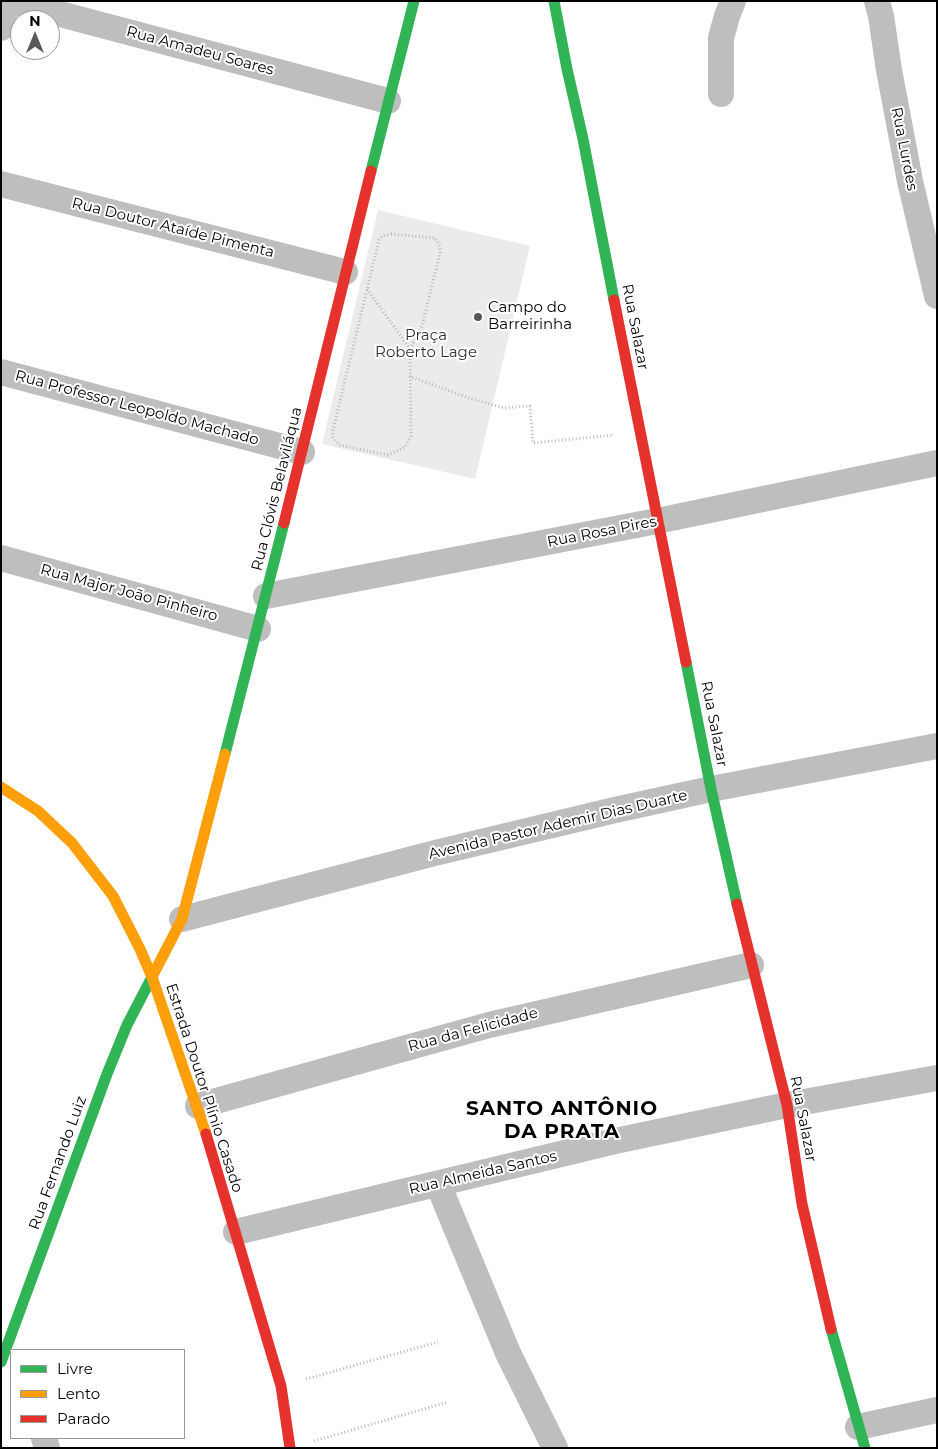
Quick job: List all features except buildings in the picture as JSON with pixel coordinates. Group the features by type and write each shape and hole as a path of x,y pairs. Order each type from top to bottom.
{"street":[{"path":"1,28 10,1"},
{"name":"Rua Amadeu Soares","path":"10,1 388,101"},
{"name":"Rua Clóvis Belaviláqua","path":"152,977 182,919 258,628 345,272 414,1"},
{"name":"Rua Salazar","path":"554,1 566,69 583,140 657,522 712,789 752,965 787,1105 806,1221 829,1322 862,1438"},
{"path":"722,94 721,38 733,1"},
{"name":"Rua Lurdes","path":"877,1 908,172 937,296"},
{"name":"Rua Doutor Ataíde Pimenta","path":"1,184 345,272"},
{"name":"Rua Professor Leopoldo Machado","path":"1,372 302,452"},
{"name":"Rua Rosa Pires","path":"266,596 657,522 937,463"},
{"name":"Rua Major João Pinheiro","path":"1,558 258,628"},
{"name":"Avenida Pastor Ademir Dias Duarte","path":"182,919 435,853 712,789 937,746"},
{"name":"Estrada Doutor Plínio Casado","path":"1,787 38,811 72,843 113,896 140,949 152,977 198,1106 236,1232 281,1386 290,1448"},
{"name":"Rua da Felicidade","path":"198,1106 489,1024 752,965"},
{"name":"Rua Fernando Luiz","path":"1,1362 15,1340 107,1074 127,1024 152,977"},
{"name":"Rua Almeida Santos","path":"236,1232 615,1141 787,1105 937,1078"},
{"path":"438,1184 508,1353 555,1448"},
{"path":"862,1438 937,1410"}],"path":[{"path":"390,234 431,236 438,241 440,246 422,326 410,349 410,437 405,447 394,454 382,455 339,445 335,442 333,430 367,289 382,236 390,234"},
{"path":"367,289 410,349"},
{"path":"409,376 469,398 504,408 530,406 533,443 640,433"},
{"path":"281,1386 438,1342"},
{"path":"290,1448 448,1402"}],"green space":[{"name":"Praça Roberto Lage","path":"378,210 530,246 475,479 322,444"}],"traffic: fast":[{"path":"371,171 414,1"},
{"path":"554,1 614,300"},
{"path":"225,754 284,523"},
{"path":"686,662 711,789 737,904"},
{"path":"1,1362 107,1074 127,1025 153,975"},
{"path":"831,1329 865,1448"}],"traffic: slow":[{"path":"153,975 182,919 225,754"},
{"path":"1,787 38,811 72,843 113,896 152,977 206,1134"}],"traffic: jam":[{"path":"284,523 371,171"},
{"path":"614,300 686,662"},
{"path":"737,904 787,1105 802,1204 831,1329"},
{"path":"206,1134 281,1386 290,1448"}],"place":[{"name":"Campo do Barreirinha","path":"478,317"}],"district":[{"name":"SANTO ANTÔNIO DA PRATA","path":"562,1120"}]}
